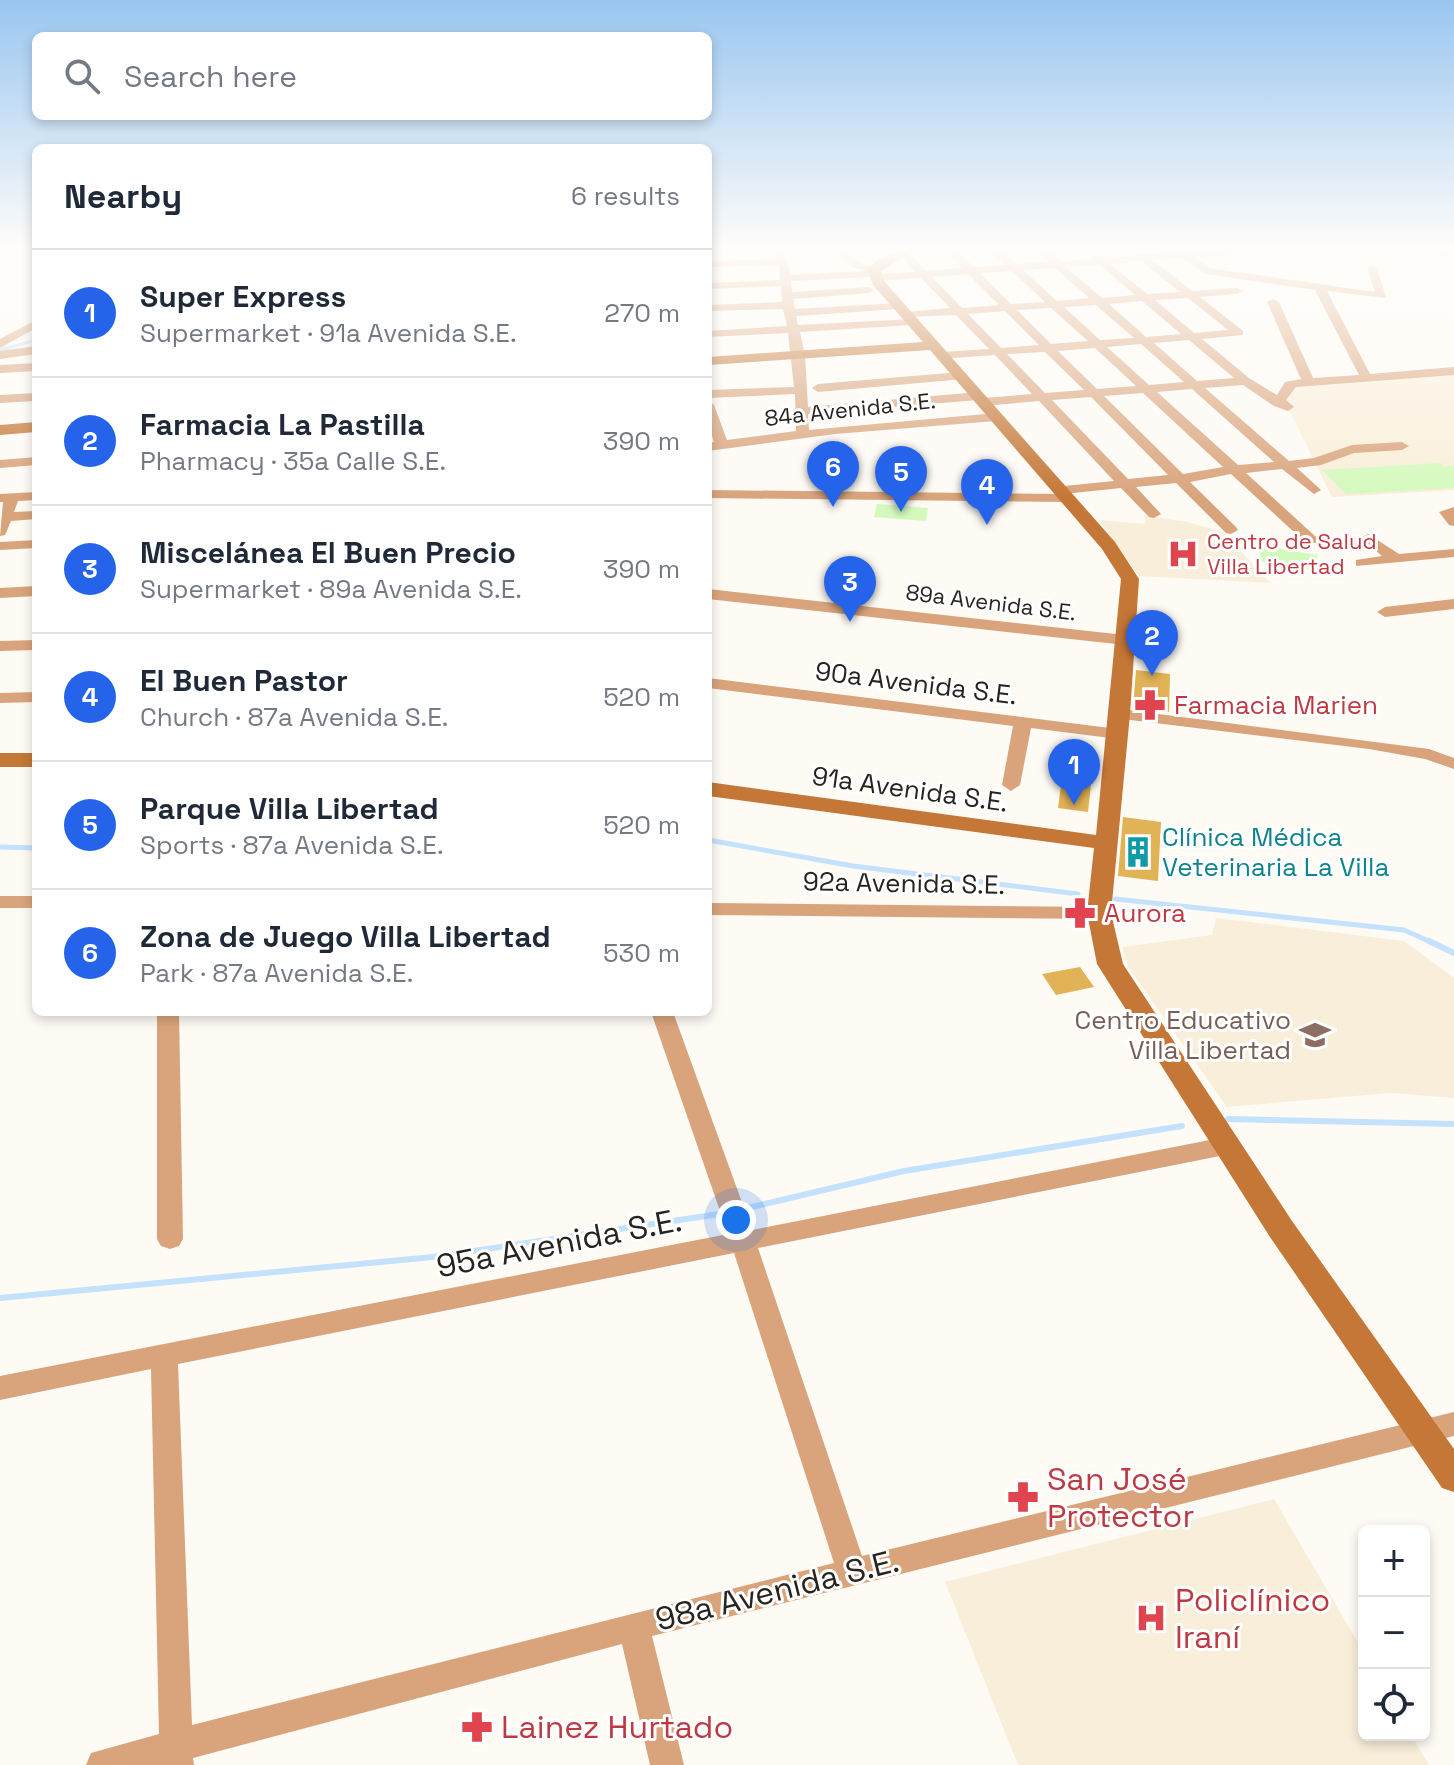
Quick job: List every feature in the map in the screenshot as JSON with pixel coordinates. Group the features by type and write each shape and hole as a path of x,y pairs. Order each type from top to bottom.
{"street":[{"path":"0,344 18,333"},
{"path":"793,333 799,356 803,435"},
{"path":"920,333 1114,552 1130,579 1119,724 1099,913 1110,964 1225,1146 1439,1428 1454,1477"},
{"path":"982,333 1154,514"},
{"path":"1035,333 1231,530"},
{"path":"1086,333 1311,540"},
{"path":"1133,333 1314,490"},
{"path":"1188,333 1245,381 1283,405 1289,385 1454,371"},
{"path":"712,361 932,350 999,352 1235,333"},
{"path":"1287,333 1309,382"},
{"path":"1343,333 1366,377"},
{"path":"0,355 32,351"},
{"path":"0,369 32,367"},
{"path":"818,388 960,376"},
{"path":"802,411 1245,381"},
{"path":"712,394 802,390"},
{"path":"0,399 32,397"},
{"name":"84a Avenida S.E.","path":"715,446 835,430 996,417"},
{"path":"0,430 32,427"},
{"path":"712,494 1062,494 1233,470 1316,462 1352,449 1402,446"},
{"path":"0,464 32,461"},
{"path":"32,496 6,498 2,525 32,516"},
{"path":"1454,511 1446,512 1454,522"},
{"path":"1368,538 1395,559"},
{"path":"0,546 32,544"},
{"path":"1361,563 1454,553"},
{"path":"0,593 32,591"},
{"name":"89a Avenida S.E.","path":"712,594 1125,640"},
{"path":"1385,612 1454,604"},
{"path":"0,646 32,645"},
{"name":"90a Avenida S.E.","path":"712,683 1023,722 1119,724 1369,744 1429,754 1454,764"},
{"path":"0,698 32,697"},
{"path":"1011,785 1023,722"},
{"path":"0,760 32,760"},
{"name":"91a Avenida S.E.","path":"712,790 1105,843"},
{"path":"0,902 32,902"},
{"name":"92a Avenida S.E.","path":"712,909 1099,913"},
{"path":"168,1016 170,1239"},
{"path":"663,1016 737,1222 852,1572"},
{"name":"95a Avenida S.E.","path":"0,1388 164,1355 737,1222 1225,1146"},
{"path":"164,1355 176,1756"},
{"name":"98a Avenida S.E.","path":"103,1765 176,1756 634,1626 1439,1428"},
{"path":"634,1626 667,1765"}],"shaded area":[{"path":"1454,373 1454,490 1332,497 1286,403 1295,385"},
{"name":"Centro de Salud Villa Libertad","path":"1144,515 1223,532 1270,583 1139,576 1099,520 1145,524"},
{"name":"Centro Educativo Villa Libertad","path":"1216,918 1404,941 1449,974 1454,978 1454,1098 1390,1093 1227,1107 1128,967 1122,947 1212,935"},
{"name":"Policlínico Iraní","path":"1274,1499 1358,1643 1358,1741 1415,1741 1429,1765 1018,1765 945,1582"}],"green space":[{"path":"1440,463 1445,467 1454,466 1454,488 1346,494 1322,470"},
{"path":"877,504 928,508 926,521 874,517"},
{"path":"1263,546 1318,555 1314,570 1258,561"}],"building":[{"path":"1136,670 1170,674 1169,712 1133,708"},
{"path":"1065,755 1094,758 1088,812 1058,808"},
{"path":"1123,817 1161,822 1158,881 1118,876"},
{"path":"1080,967 1094,987 1056,995 1042,974"}],"waterway":[{"path":"0,350 32,341"},
{"path":"712,841 853,866 1078,894"},
{"path":"0,847 32,848"},
{"path":"1115,899 1404,930 1433,943"},
{"path":"1429,941 1454,953"},
{"path":"1228,1119 1454,1124"},
{"path":"739,1210 904,1171 1182,1126"},
{"path":"0,1298 433,1257 726,1213"}],"place":[{"name":"Zona de Juego Villa Libertad","path":"833,507"},
{"name":"Parque Villa Libertad","path":"901,512"},
{"name":"El Buen Pastor","path":"987,525"},
{"name":"Centro de Salud Villa Libertad","path":"1183,554"},
{"name":"Miscelánea El Buen Precio","path":"850,622"},
{"name":"Farmacia La Pastilla","path":"1152,676"},
{"name":"Farmacia Marien","path":"1150,705"},
{"name":"Super Express","path":"1074,805"},
{"name":"Clínica Médica Veterinaria La Villa","path":"1138,852"},
{"name":"Aurora","path":"1080,913"},
{"name":"Centro Educativo Villa Libertad","path":"1315,1035"},
{"name":"San José Protector","path":"1023,1497"},
{"name":"Policlínico Iraní","path":"1151,1618"},
{"name":"Lainez Hurtado","path":"477,1727"}]}
